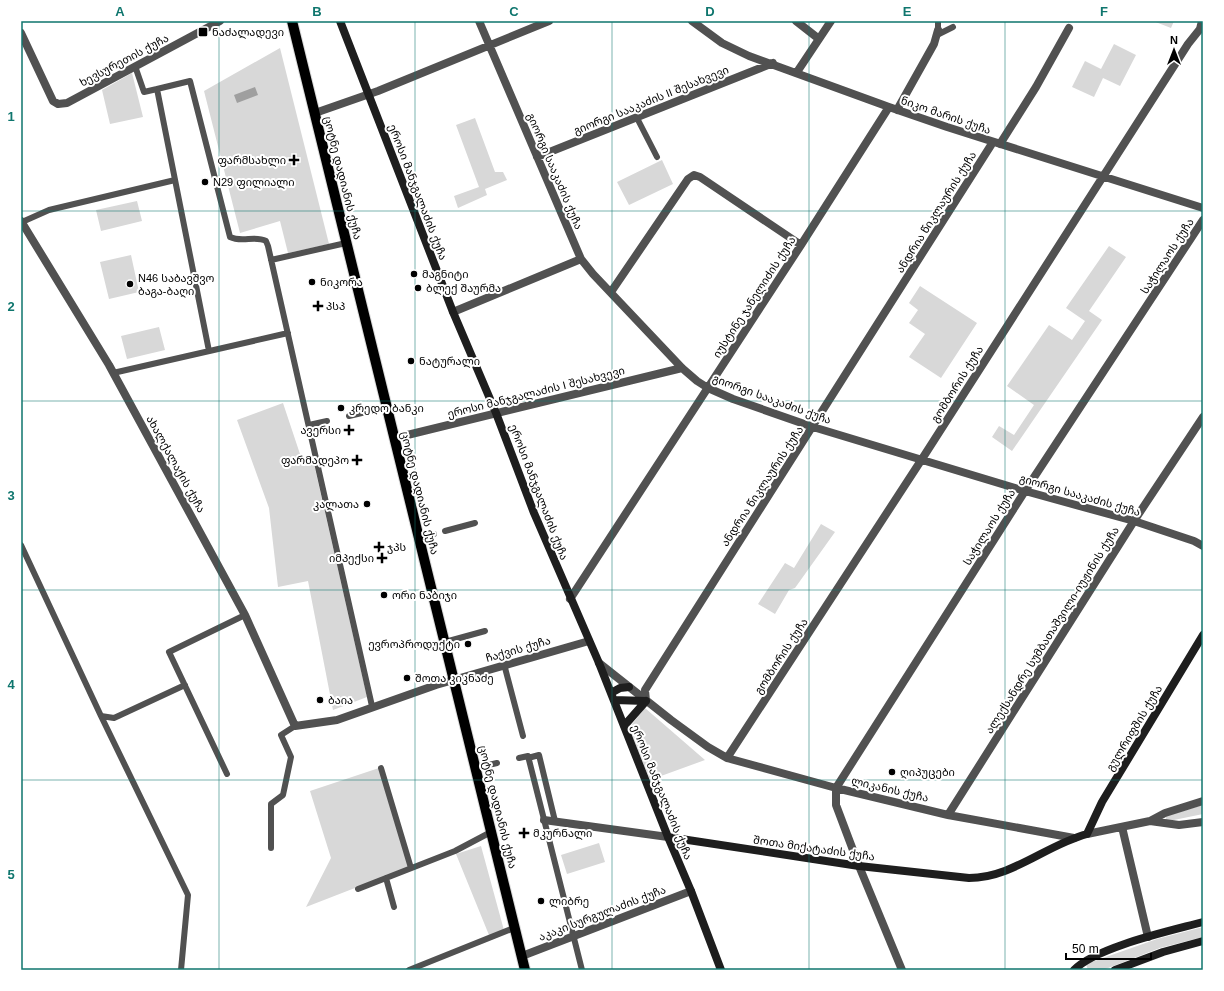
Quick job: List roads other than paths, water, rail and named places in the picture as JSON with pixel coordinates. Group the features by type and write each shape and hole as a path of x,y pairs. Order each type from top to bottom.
{"main road":[{"name":"ცოტნე დადიანის ქუჩა","path":"292,21 525,970"}],"street":[{"name":"ხევსურეთის ქუჩა","path":"21,33 53,101 58,104 67,103 220,21"},
{"name":"ეროსი მანჯგალაძის ქუჩა","path":"340,21 453,312 496,413 534,513 599,663 691,891 721,970"},
{"name":"გიორგი სააკაძის ქუჩა","path":"479,21 581,259 593,274 682,368 697,381 708,388 733,398 813,427 1025,491 1134,521 1194,541 1203,546"},
{"path":"315,113 368,95 549,21"},
{"name":"ნიკო მარის ქუჩა","path":"692,21 722,43 749,56 774,63 893,108 997,143 1203,208"},
{"path":"796,21 819,39"},
{"path":"797,72 831,21"},
{"name":"გომბორის ქუჩა","path":"728,758 1188,44 1200,29 1202,21"},
{"name":"ანდრია წიკლაურის ქუჩა","path":"646,701 646,690 813,427 997,143 1036,87 1070,28"},
{"name":"იუსტინე ჯანელიძის ქუჩა","path":"570,599 801,245 893,108 934,44 937,32"},
{"name":"გიორგი სააკაძის II შესახვევი","path":"537,157 774,63"},
{"path":"611,292 688,179 694,175 700,177 801,245"},
{"name":"საჭილაოს ქუჩა","path":"836,788 1025,491 1203,220"},
{"name":"ახალქალაქის ქუჩა","path":"21,221 113,373 245,615 295,726"},
{"path":"453,312 581,259"},
{"name":"ეროსი მანჯგალაძის I შესახვევი","path":"395,438 682,368"},
{"name":"ალექსანდრე სუმბათაშვილი-იუჟინის ქუჩა","path":"948,814 1134,521 1203,417"},
{"name":"გულრიფშის ქუჩა","path":"1088,834 1102,802 1203,635"},
{"name":"ჩაქვის ქუჩა","path":"295,726 337,720 372,706 454,679 589,641"},
{"name":"ლიკანის ქუჩა","path":"599,663 646,701 708,747 728,758 836,788 948,814 1074,838 1150,821 1165,813 1203,801"},
{"path":"612,697 620,688 630,687"},
{"path":"612,697 646,701"},
{"path":"624,726 646,701"},
{"path":"836,788 836,805 858,866 902,970"},
{"name":"შოთა მიქატაძის ქუჩა","path":"544,820 858,866 983,878 999,874 1074,838"},
{"path":"1150,821 1179,825 1203,822"},
{"path":"1122,827 1148,937"},
{"name":"აკაკი სურგულაძის ქუჩა","path":"522,956 691,891"},
{"path":"1074,970 1081,962 1148,937 1203,922"},
{"path":"1115,970 1163,952 1203,941"},
{"path":"1081,962 1085,970"}],"lane":[{"path":"938,21 937,32 953,27"},
{"path":"135,66 144,92 190,81 230,238 236,240 261,239 266,241 372,706"},
{"path":"156,89 209,351"},
{"path":"637,118 657,158"},
{"path":"21,221 49,210 175,180"},
{"path":"271,260 346,242"},
{"path":"113,373 288,333"},
{"path":"349,416 387,407"},
{"path":"309,425 327,421"},
{"path":"445,531 475,523"},
{"path":"419,537 434,534"},
{"path":"21,545 101,716 188,895 181,970"},
{"path":"227,774 169,652 245,615"},
{"path":"444,642 485,631"},
{"path":"504,664 523,736"},
{"path":"101,716 114,718 185,685"},
{"path":"271,848 271,804 283,795 291,757 281,735 295,726"},
{"path":"519,758 528,756 528,758 539,755 555,821"},
{"path":"528,758 582,970"},
{"path":"476,768 497,763"},
{"path":"381,768 411,868"},
{"path":"358,889 455,851 491,832"},
{"path":"386,878 394,907"},
{"path":"409,970 514,928"}],"place":[{"name":"ნაძალადევი","path":"203,32"},
{"name":"ფარმსახლი","path":"294,160"},
{"name":"N29 ფილიალი","path":"205,182"},
{"name":"მაგნიტი","path":"414,274"},
{"name":"ნიკორა","path":"312,282"},
{"name":"N46 საბავშვო ბაგა-ბაღი","path":"130,284"},
{"name":"ბლექ შაურმა","path":"418,288"},
{"name":"პსპ","path":"318,306"},
{"name":"ნატურალი","path":"411,361"},
{"name":"კრედო ბანკი","path":"341,408"},
{"name":"ავერსი","path":"349,430"},
{"name":"ფარმადეპო","path":"357,460"},
{"name":"კალათა","path":"367,504"},
{"name":"ჯპს","path":"379,547"},
{"name":"იმპექსი","path":"382,558"},
{"name":"ორი ნაბიჯი","path":"384,595"},
{"name":"ევროპროდუქტი","path":"468,644"},
{"name":"შოთა კიკნაძე","path":"407,678"},
{"name":"ბაია","path":"320,700"},
{"name":"ღიპუცები","path":"892,772"},
{"name":"მკურნალი","path":"524,833"},
{"name":"ლიბრე","path":"541,901"}]}
